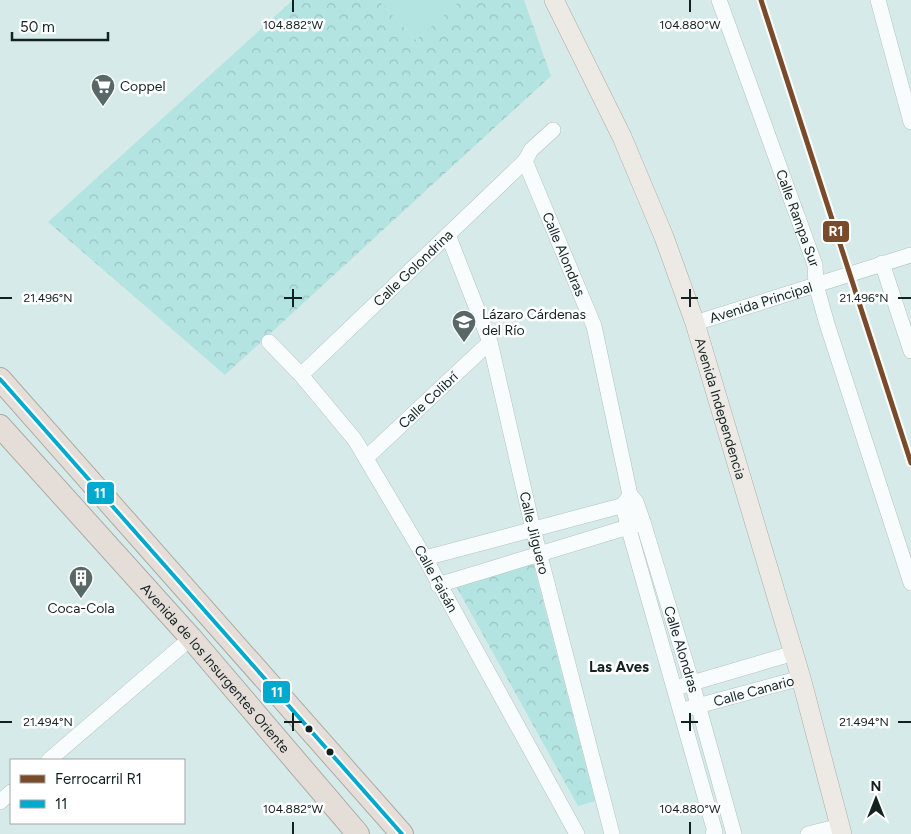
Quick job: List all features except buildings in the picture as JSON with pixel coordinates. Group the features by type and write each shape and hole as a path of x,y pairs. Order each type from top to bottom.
{"highway":[{"path":"0,378 402,834"},
{"name":"Avenida de los Insurgentes Oriente","path":"0,426 191,638 358,834"},
{"path":"70,504 92,484"}],"main road":[{"name":"Avenida Independencia","path":"554,0 622,137 664,237 695,323 794,653 841,830"}],"street":[{"name":"Calle Rampa Sur","path":"719,0 814,265 816,285 911,583"},
{"path":"878,0 906,88 910,115"},
{"name":"Calle Golondrina","path":"302,375 525,160 531,150 552,130"},
{"name":"Calle Alondras","path":"525,160 594,326 630,501 628,526 714,833"},
{"name":"Calle Jilguero","path":"448,235 490,342 533,529 612,834"},
{"name":"Avenida Principal","path":"695,323 911,254"},
{"path":"882,263 911,350"},
{"name":"Calle Faisán","path":"269,342 302,375 355,440 425,558 438,585 577,834"},
{"name":"Calle Colibrí","path":"366,458 490,342"},
{"path":"425,558 630,501"},
{"name":"Calle Alondras","path":"630,501 643,522 692,683 734,834"},
{"path":"438,585 643,522"},
{"path":"50,759 191,638"},
{"name":"Calle Canario","path":"673,689 794,653"},
{"name":"Calle Canario","path":"679,712 801,678"},
{"path":"0,802 10,793"},
{"path":"315,799 347,834"},
{"path":"808,834 841,830"}],"green space":[{"path":"293,0 378,0 416,40 461,0 524,0 551,76 225,375 48,222"},
{"path":"378,0 461,0 416,40"},
{"path":"533,563 595,801 578,806 456,586"}],"rail line":[{"name":"R1","path":"761,0 911,463"}],"transit line":[{"name":"11","path":"0,379 402,834"}],"place":[{"name":"Coppel","path":"103,107"},
{"name":"Lázaro Cárdenas del Río","path":"464,343"},
{"name":"Coca-Cola","path":"81,599"}],"district":[{"name":"Las Aves","path":"619,667"}]}
